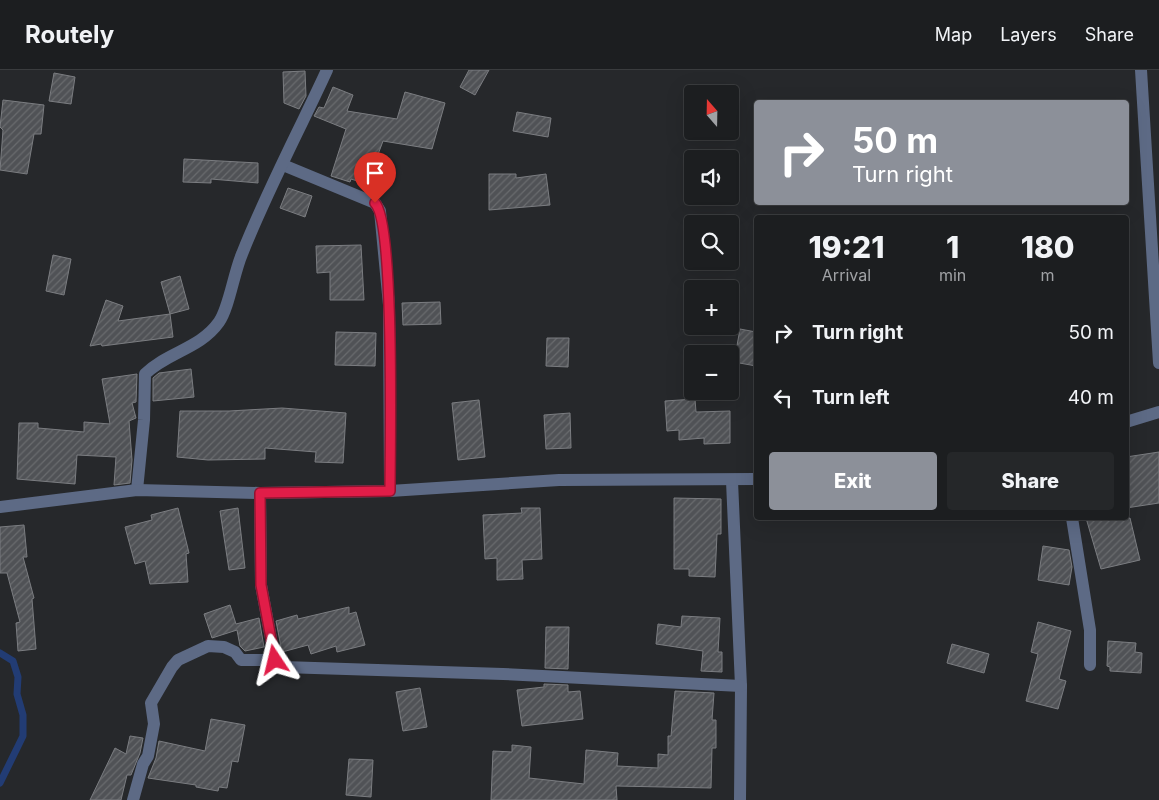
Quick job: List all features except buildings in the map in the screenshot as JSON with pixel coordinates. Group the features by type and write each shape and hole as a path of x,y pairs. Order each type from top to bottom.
{"street":[{"path":"137,490 144,420 145,374 154,365 196,344 209,334 220,320 241,254 327,70"},
{"path":"1141,70 1159,363"},
{"path":"283,165 375,203 380,211 389,305 390,491"},
{"path":"1129,421 1159,412"},
{"path":"0,507 137,490 260,493 390,491 559,480 732,481 754,479"},
{"path":"732,481 741,686 740,800"},
{"path":"260,493 261,585 275,660 283,667 503,674 741,686"},
{"path":"1072,520 1090,630 1090,665"},
{"path":"133,800 142,764 148,756 154,724 152,703 172,667 178,660 208,646 217,646 235,652 241,660 275,660"}],"waterway":[{"path":"0,653 13,661 18,677 17,694 23,715 23,736 0,783"}],"route":[{"path":"275,660 261,585 260,493 390,491 389,305 382,217 375,203"}]}
